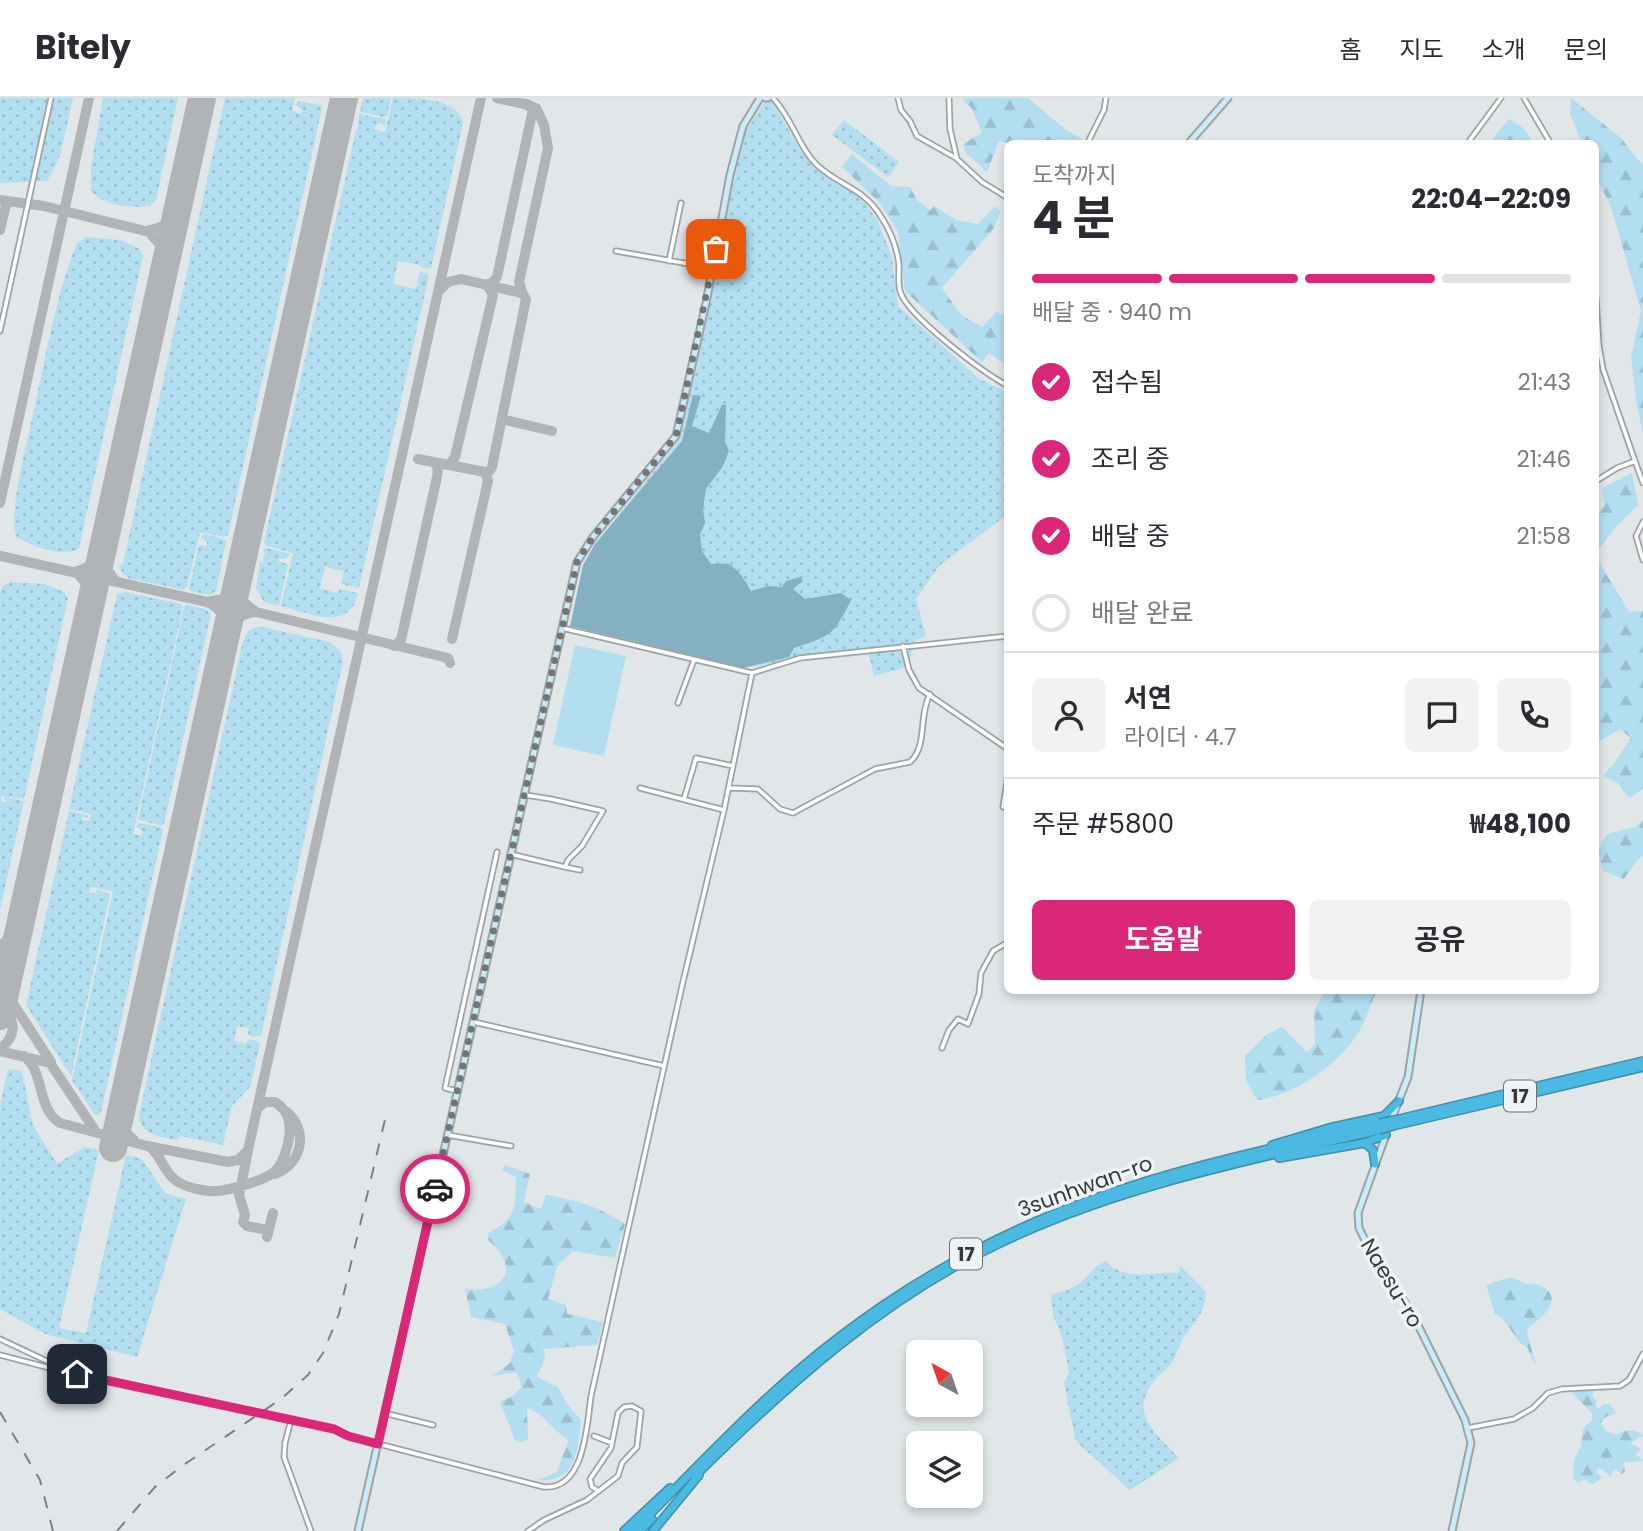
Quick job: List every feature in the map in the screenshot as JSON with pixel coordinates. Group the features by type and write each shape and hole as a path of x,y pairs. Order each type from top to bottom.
{"highway":[{"name":"3sunhwan-ro","path":"640,1531 776,1390 836,1339 902,1292 953,1261 1010,1232 1095,1198 1224,1163 1382,1128 1396,1122 1643,1061"},
{"name":"3sunhwan-ro","path":"1396,1122 1643,1067"},
{"path":"1364,1143 1382,1128 1399,1101"},
{"path":"1224,1163 1364,1143 1369,1144 1373,1150 1374,1164"},
{"path":"624,1531 712,1455"},
{"path":"653,1531 712,1455"},
{"name":"3sunhwan-ro","path":"633,1531 712,1455"}],"street":[{"path":"0,331 51,98"},
{"path":"358,1531 577,562 676,436 730,175 743,126 764,98"},
{"path":"774,98 784,109 806,151 817,165 859,191 878,211 892,236 899,263 900,292 904,302 964,355 1004,384"},
{"path":"898,98 901,110 917,136 957,159 982,182 1004,196"},
{"path":"949,98 950,130 957,159"},
{"path":"1089,140 1104,110 1106,98"},
{"path":"1191,140 1228,98"},
{"path":"1470,140 1501,98"},
{"path":"1524,98 1549,140"},
{"path":"669,261 681,203"},
{"path":"616,251 712,268"},
{"path":"1599,346 1603,369 1643,483"},
{"path":"1599,479 1635,461"},
{"path":"1643,522 1636,536 1643,560"},
{"path":"562,628 752,673 800,658 1004,636"},
{"path":"903,646 913,679 919,688 1004,746"},
{"path":"678,703 694,660"},
{"path":"0,1354 73,1373 334,1429 348,1436 544,1487 559,1485 572,1474 580,1457 591,1396 729,788 752,673"},
{"path":"729,788 758,789 780,809 793,813 875,769 910,762 920,748 923,713 930,694"},
{"path":"684,799 696,758 733,766"},
{"path":"640,788 724,810"},
{"path":"525,795 603,811 582,846 565,867"},
{"path":"1003,807 1004,801"},
{"path":"457,1091 445,1088 497,852"},
{"path":"510,854 580,870"},
{"path":"942,1048 953,1022 958,1019 968,1024 979,994 981,974 993,951 1004,944"},
{"name":"Naesu-ro","path":"1420,994 1408,1077 1399,1101 1396,1122 1382,1128 1358,1213 1359,1228 1367,1244 1413,1315 1468,1428 1471,1443 1468,1464 1452,1531"},
{"path":"472,1021 664,1066"},
{"path":"448,1135 511,1146"},
{"path":"0,1339 73,1373"},
{"path":"1468,1428 1514,1419 1532,1408 1548,1393 1562,1389 1620,1386 1629,1380 1643,1354"},
{"path":"528,1531 544,1520 578,1506 598,1492 618,1476 622,1463 637,1447 641,1411 628,1406 621,1410 616,1418 608,1454 590,1479 592,1487 598,1492"},
{"path":"384,1413 433,1425"},
{"path":"291,1419 284,1457 311,1531"},
{"path":"594,1436 612,1443"}],"green space":[{"path":"0,98 73,98 60,156 47,181 0,183"},
{"path":"103,98 178,98 156,200 150,206 118,205 103,200 91,191 91,167"},
{"path":"225,98 295,98 292,111 301,114 303,110 296,105 298,101 321,105 322,108 228,535 224,537 200,532 187,586 183,590 128,578 119,565 123,564"},
{"path":"363,98 391,98 387,116 360,112"},
{"path":"393,98 425,99 446,104 460,115 463,123 431,268 398,261 393,284 416,289 420,271 429,275 359,588 341,584 344,571 325,567 320,589 358,593 346,613 337,617 316,616 281,606 293,553 264,543 358,130 359,114 386,119 385,125 378,123 374,129 385,132"},
{"path":"962,98 1028,98 1066,130 1084,140 999,141 987,172 966,153 963,144 982,133 972,109"},
{"path":"1571,98 1621,138 1643,166 1643,433 1631,357 1641,311 1611,207 1599,183 1599,140 1581,140 1570,114"},
{"path":"772,100 800,150 822,174 856,193 877,219 892,257 898,306 978,378 1004,391 1004,517 939,566 916,599 926,636 916,640 907,667 874,676 867,647 743,668 570,626 589,558 602,535 681,438 726,211 746,131 764,102"},
{"path":"1509,119 1522,127 1532,140 1492,140"},
{"path":"844,120 899,162 888,177 832,135"},
{"path":"852,154 891,186 910,187 917,200 930,210 934,206 956,220 978,224 995,206 1000,212 994,228 942,288 962,316 982,327 997,311 1004,316 1004,364 989,353 982,362 905,291 898,232 880,203 842,167"},
{"path":"87,237 120,240 140,249 143,256 79,548 66,552 38,547 16,536 15,509 23,458 57,306 77,243"},
{"path":"1632,473 1638,505 1599,548 1599,512 1605,505 1602,488"},
{"path":"204,534 224,539 226,542 216,591 210,595 191,591 189,588 199,545 207,546 207,542 201,537"},
{"path":"266,548 290,555 279,559 279,562 288,564 279,606 264,602 256,588 260,562 263,562 265,552 263,550"},
{"path":"1599,562 1629,612 1643,611 1643,788 1630,798 1619,784 1603,776 1631,738 1620,729 1599,741"},
{"path":"10,582 45,584 64,592 68,599 24,799 1,796 1,802 7,803 7,800 3,799 6,797 24,801 0,910 0,593 4,585"},
{"path":"125,592 181,604 183,607 133,834 142,836 143,831 136,827 139,823 163,830 101,1112 97,1115 72,1080 113,891 91,887 89,892 96,894 97,889 110,894 71,1076 26,1005 69,811 87,815 88,818 83,817 82,820 89,821 91,814 69,809 117,594"},
{"path":"187,605 205,609 211,614 164,824 161,826 138,819 184,608"},
{"path":"255,627 330,642 341,652 343,662 261,1036 250,1036 249,1028 237,1026 234,1041 245,1044 250,1039 260,1044 250,1087 232,1106 223,1145 181,1136 176,1140 147,1131 139,1115 243,641 248,631"},
{"path":"575,645 626,656 604,756 553,745"},
{"path":"1643,820 1643,856 1624,879 1603,871 1599,848 1607,834 1635,827"},
{"path":"1323,994 1376,994 1354,1039 1332,1064 1287,1092 1257,1100 1246,1080 1245,1056 1266,1035 1282,1027 1307,1052 1315,1044 1314,1011"},
{"path":"8,1069 22,1071 33,1125 57,1164 85,1147 99,1150 59,1328 86,1333 126,1155 142,1159 165,1193 186,1199 137,1357 45,1334 0,1309 0,1105"},
{"path":"505,1165 530,1174 524,1202 541,1209 546,1195 568,1199 596,1208 625,1224 615,1258 573,1251 557,1266 548,1299 566,1305 567,1314 603,1322 597,1345 543,1349 545,1358 537,1377 558,1387 567,1404 581,1420 572,1463 560,1477 550,1480 537,1480 556,1473 569,1440 539,1414 527,1408 528,1439 522,1442 515,1440 500,1402 521,1388 520,1379 516,1372 493,1376 509,1364 514,1352 505,1324 471,1317 465,1289 491,1287 499,1283 504,1276 504,1260 488,1240 488,1233 510,1217 515,1204 516,1177 502,1170"},
{"path":"1106,1261 1121,1271 1140,1274 1179,1273 1180,1266 1206,1292 1200,1315 1183,1339 1170,1365 1147,1392 1144,1403 1148,1422 1179,1458 1130,1490 1075,1438 1064,1383 1069,1374 1067,1361 1060,1331 1053,1316 1051,1295 1079,1284 1097,1265"},
{"path":"1511,1277 1539,1285 1551,1295 1549,1307 1540,1319 1528,1328 1527,1333 1537,1369 1527,1347 1495,1314 1486,1285"},
{"path":"1593,1391 1598,1409 1604,1404 1610,1404 1616,1413 1603,1418 1601,1424 1606,1431 1615,1435 1633,1431 1643,1436 1630,1443 1641,1449 1636,1454 1643,1461 1623,1462 1625,1471 1622,1474 1614,1469 1610,1477 1598,1468 1596,1471 1602,1478 1594,1484 1588,1483 1586,1479 1578,1483 1573,1478 1574,1460 1581,1446 1583,1429 1592,1420 1592,1413 1571,1392"}],"shaded area":[{"path":"693,395 701,396 692,426 709,433 722,405 726,405 725,442 729,451 723,466 706,489 703,509 705,523 700,535 702,551 711,564 732,566 751,591 768,586 782,587 786,581 800,577 803,581 793,589 805,599 841,593 851,600 830,633 794,648 789,657 743,668 570,626 583,565 595,544 682,441"}],"taxiway":[{"path":"0,503 89,98"},
{"path":"24,1056 36,1072 47,1109 60,1123 147,1146 228,1162 238,1160 248,1150 481,98"},
{"path":"497,98 536,108 544,125 548,148 519,282 523,294"},
{"path":"450,464 455,457 493,295 487,285 497,277 532,114 532,109 527,104"},
{"path":"0,200 44,206 149,232 163,248 165,265"},
{"path":"0,230 6,205"},
{"path":"146,231 165,225 178,209"},
{"path":"440,290 448,282 461,279 522,293 526,299 492,467 489,472 485,472"},
{"path":"501,422 505,420 552,431"},
{"path":"418,459 485,472 488,481 452,639"},
{"path":"394,646 401,640 437,477 438,468 434,463"},
{"path":"75,572 91,566 103,548"},
{"path":"103,549 106,568 116,582"},
{"path":"0,556 207,602 222,616 226,625 226,636"},
{"path":"78,574 89,587 91,601"},
{"path":"237,584 243,602 256,612 448,658 450,663"},
{"path":"207,602 223,599 237,584"},
{"path":"226,633 238,618 256,612"},
{"path":"0,947 20,926"},
{"path":"7,983 14,1005 51,1062"},
{"path":"0,1049 10,1038 13,1027 5,1001"},
{"path":"0,1051 50,1063 96,1132"},
{"path":"149,1146 171,1176 188,1186 216,1191 254,1182 277,1169 289,1140 289,1124 283,1109 275,1102 265,1102 258,1108"},
{"path":"275,1174 291,1163 299,1146 298,1128 287,1112"},
{"path":"120,1117 124,1131 134,1140"},
{"path":"248,1151 239,1195 245,1215 243,1222 247,1226 267,1230 268,1233"},
{"path":"267,1237 273,1213"}],"runway":[{"path":"0,1016 202,98"},
{"path":"113,1148 344,98"}],"railway":[{"path":"117,1531 155,1487 281,1399 308,1375 323,1353 339,1314 387,1111"},
{"path":"0,1412 40,1480 53,1531"}],"way so far":[{"path":"435,1189 577,562 593,537 676,436 716,249"}],"route":[{"path":"77,1374 334,1429 342,1434 378,1444 435,1189"}]}
